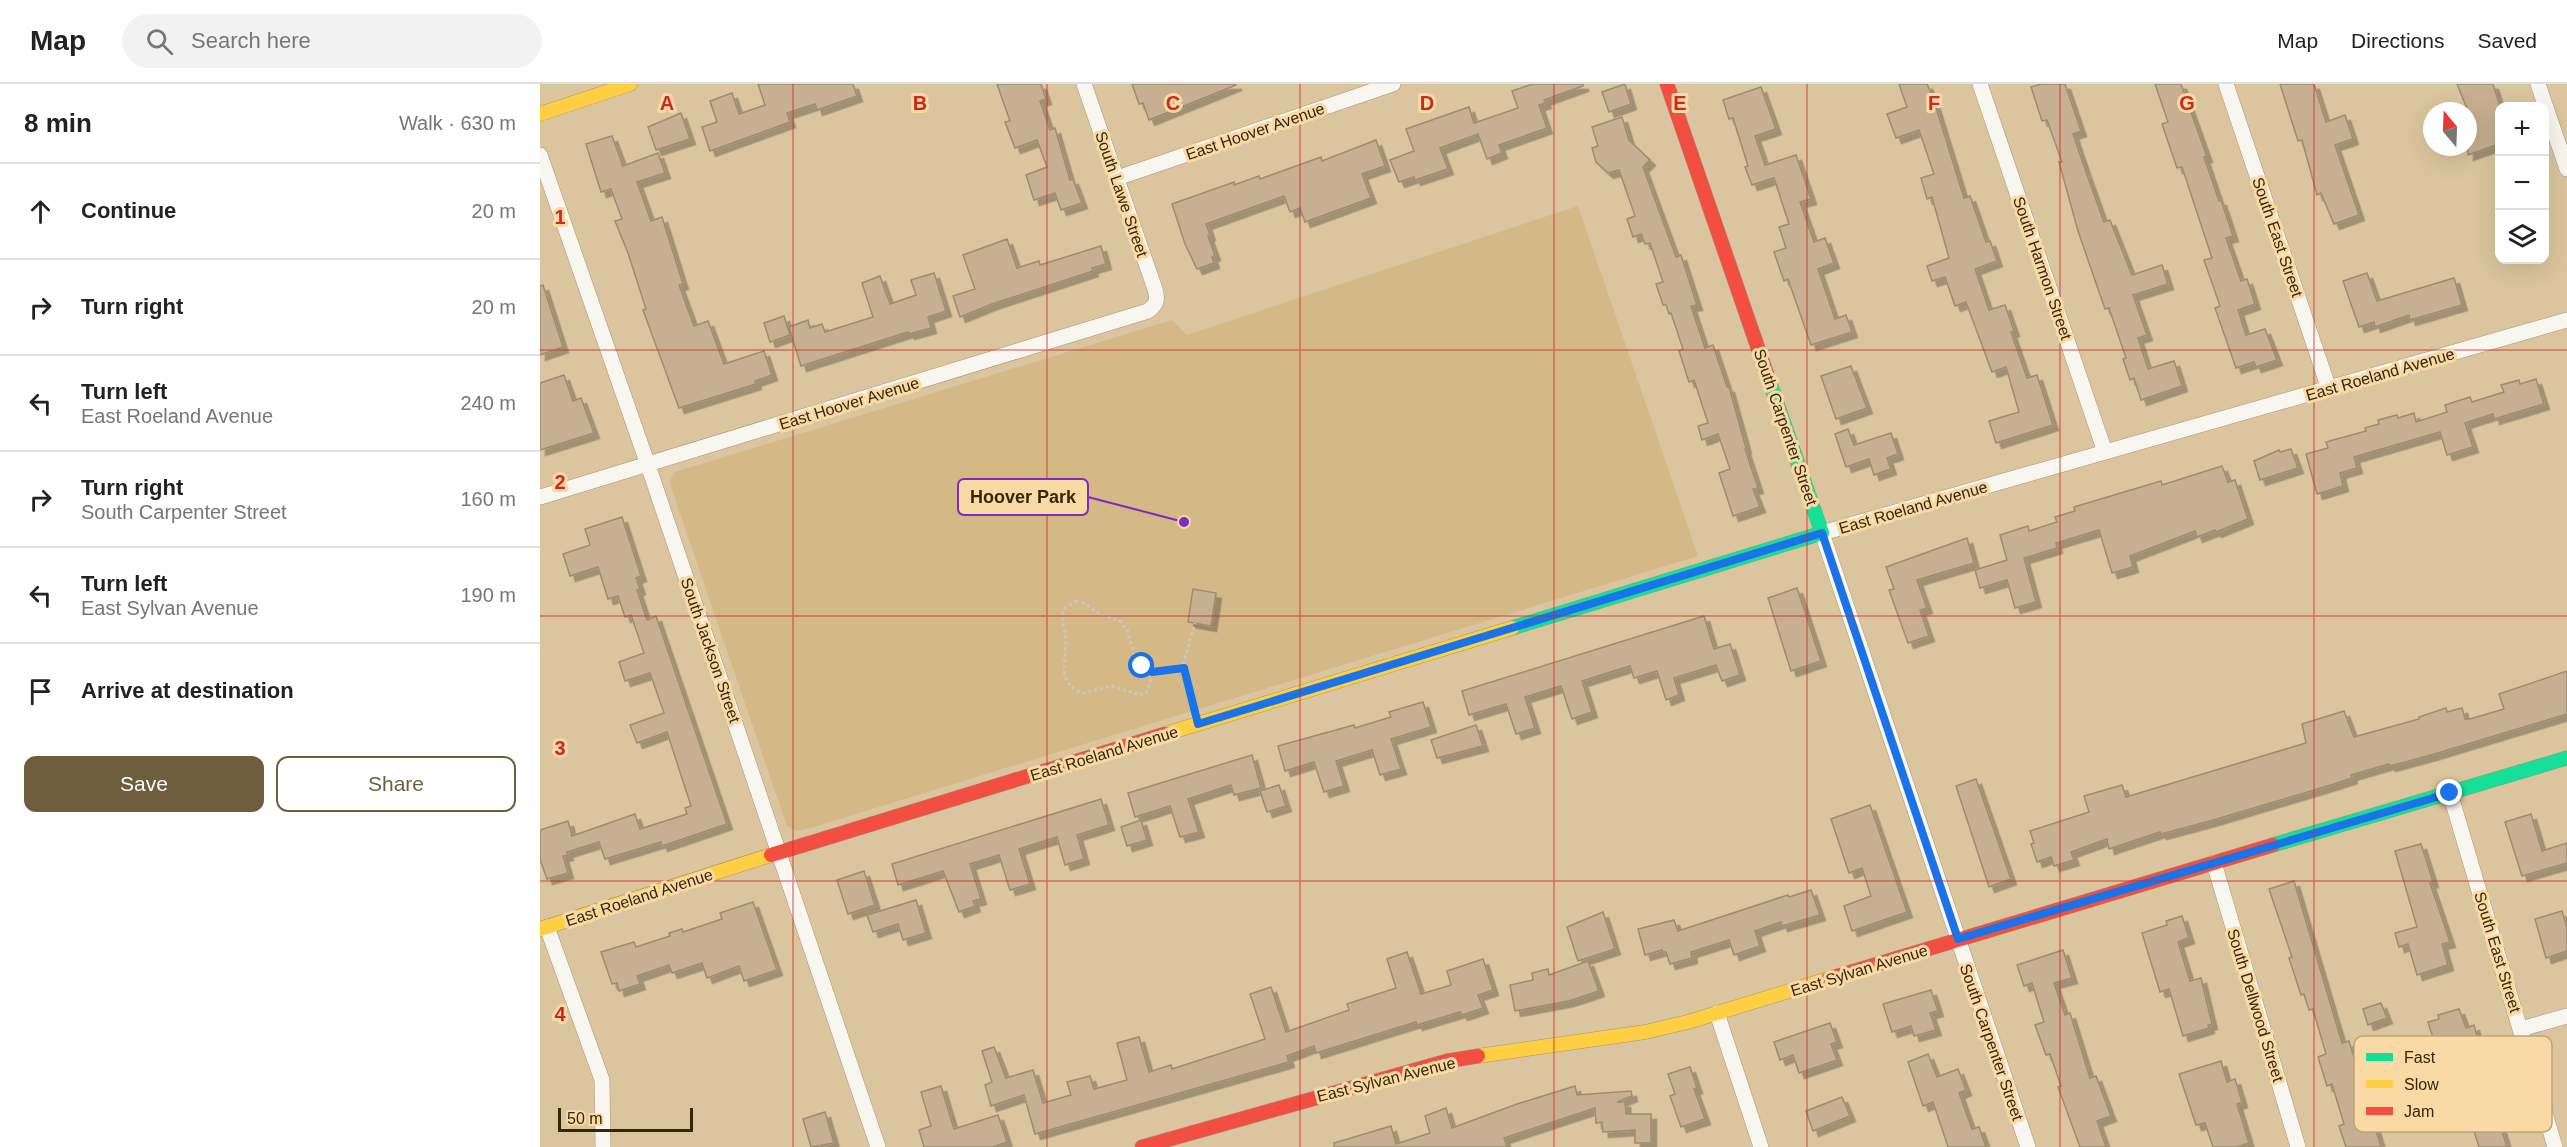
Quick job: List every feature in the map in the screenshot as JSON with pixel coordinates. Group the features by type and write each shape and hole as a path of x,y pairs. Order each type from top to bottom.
{"street":[{"path":"540,114 630,84"},
{"name":"South Lawe Street","path":"1084,84 1158,298 1156,305"},
{"name":"East Hoover Avenue","path":"1117,178 1394,84"},
{"name":"South Carpenter Street","path":"1667,84 1822,533 2028,1147"},
{"name":"South Harmon Street","path":"1980,84 2105,452"},
{"name":"South East Street","path":"2226,84 2329,389"},
{"path":"2538,84 2567,169"},
{"name":"South Jackson Street","path":"540,155 780,852 878,1147"},
{"name":"East Hoover Avenue","path":"540,497 1139,314 1156,305"},
{"name":"East Roeland Avenue","path":"544,928 780,852 1822,533 2567,320"},
{"name":"East Sylvan Avenue","path":"1142,1147 1447,1061 1645,1032 1717,1013 2567,758"},
{"name":"South East Street","path":"2450,793 2523,1036"},
{"name":"South Dellwood Street","path":"2214,863 2298,1147"},
{"path":"544,928 602,1080 603,1147"},
{"path":"1717,1013 1761,1147"},
{"path":"2521,1029 2567,1016"},
{"name":"South East Street","path":"2551,1132 2555,1147"}],"path":[{"path":"1072,602 1081,602 1096,613 1120,621 1127,630 1136,661 1152,672 1148,691 1142,694 1112,686 1087,693 1076,691 1066,678 1063,664 1065,637 1061,619 1066,607 1072,602"},
{"path":"1195,623 1185,656 1184,668 1198,724"},
{"path":"1152,672 1184,668"}],"shaded area":[{"path":"1578,206 1698,556 807,829 798,831 787,826 671,487 670,480 675,472 1172,320 1187,335"}],"building":[{"path":"758,84 853,84 857,96 817,110 815,104 787,113 790,122 710,151 702,127 717,122 710,101 732,93 739,114 765,105"},
{"path":"997,84 1041,84 1046,99 1040,101 1050,130 1055,128 1070,180 1073,179 1082,203 1061,210 1055,193 1034,200 1026,175 1047,167 1037,140 1015,148 1005,122 1010,121"},
{"path":"1132,84 1236,85 1149,120 1143,103 1139,104"},
{"path":"1533,84 1583,84 1583,86 1544,100 1546,103 1539,105 1547,128 1499,145 1502,153 1487,159 1478,134 1440,148 1448,169 1415,180 1414,177 1399,182 1390,160 1414,151 1406,129 1469,107 1474,123 1518,108 1512,91"},
{"path":"1625,84 1631,104 1609,112 1602,92"},
{"path":"1899,84 1927,84 1964,198 1970,196 1986,242 1990,241 1997,261 1975,269 1989,310 2005,305 2014,331 2011,332 2027,378 2037,375 2053,425 1996,443 1989,421 2019,412 2006,367 1992,372 1966,302 1955,306 1945,277 1932,281 1927,266 1949,258 1932,197 1927,199 1921,178 1934,174 1919,130 1896,138 1887,114 1907,107"},
{"path":"2041,84 2065,84 2081,131 2073,134 2087,175 2104,222 2110,220 2132,275 2162,265 2168,284 2133,295 2147,335 2138,338 2148,369 2174,361 2182,386 2141,400 2134,378 2130,380 2123,359 2126,358 2109,308 2105,309 2078,231 2059,162 2062,162 2047,120 2042,121 2031,87"},
{"path":"2155,84 2181,84 2207,157 2204,157 2219,201 2221,200 2233,236 2226,238 2241,281 2247,279 2255,304 2238,310 2246,335 2265,329 2277,360 2256,367 2254,362 2236,368 2215,308 2220,306 2204,260 2212,258 2182,167 2177,168 2162,124 2168,122"},
{"path":"2280,84 2314,84 2326,122 2345,115 2353,139 2335,145 2359,215 2334,224 2321,193 2317,195 2302,140 2298,141"},
{"path":"2457,84 2493,84 2499,102 2495,102 2495,145 2477,152 2477,102 2464,102"},
{"path":"1761,87 1776,129 1755,136 1765,165 1796,155 1811,199 1800,202 1814,242 1825,238 1834,263 1818,269 1835,319 1846,315 1852,332 1811,345 1788,279 1784,281 1774,252 1786,248 1779,227 1789,224 1774,178 1752,185 1745,167 1748,166 1733,118 1729,119 1723,100"},
{"path":"681,113 690,139 656,150 648,127"},
{"path":"1622,117 1629,140 1650,160 1643,167 1676,257 1681,255 1697,305 1691,306 1705,348 1713,345 1727,387 1729,387 1758,488 1753,489 1760,507 1733,516 1719,473 1730,469 1718,434 1702,440 1698,426 1708,423 1694,380 1689,382 1679,351 1683,349 1671,313 1669,314 1666,305 1663,305 1656,284 1663,282 1650,243 1645,244 1641,234 1633,237 1627,219 1635,216 1619,170 1608,173 1596,162 1592,148 1598,146 1592,127"},
{"path":"612,136 623,166 658,153 665,173 637,182 651,221 662,217 683,284 679,285 694,326 708,321 724,364 764,351 772,375 755,381 756,384 679,408 643,310 646,309 615,221 622,219 611,189 601,192 586,144"},
{"path":"1376,140 1385,166 1362,174 1371,198 1305,222 1300,208 1290,212 1284,196 1206,224 1215,255 1212,257 1214,263 1197,269 1185,244 1172,204 1234,182 1234,185 1259,176 1260,179 1321,157 1322,161"},
{"path":"1007,239 1017,268 1039,261 1040,265 1101,246 1106,264 1092,268 1093,271 992,304 960,317 953,296 975,289 963,255"},
{"path":"934,273 946,311 928,317 931,328 909,334 908,332 801,366 789,327 808,320 810,328 822,324 825,332 873,317 862,283 880,276 890,304 916,295 911,280"},
{"path":"2367,273 2377,301 2454,278 2462,305 2410,320 2409,315 2375,327 2374,322 2359,327 2343,281"},
{"path":"543,285 563,347 540,355 540,286"},
{"path":"784,316 790,335 770,342 764,323"},
{"path":"1851,366 1867,408 1836,419 1821,376"},
{"path":"564,375 573,401 581,398 594,433 540,450 540,383"},
{"path":"2536,379 2544,404 2494,419 2493,414 2465,423 2473,447 2447,455 2440,432 2354,457 2357,468 2340,473 2343,486 2317,494 2306,454 2328,448 2326,442 2366,431 2365,428 2379,424 2378,420 2397,415 2398,418 2414,413 2416,422 2447,412 2445,405 2470,397 2472,402 2504,392 2501,385 2519,380 2520,384"},
{"path":"1848,429 1854,445 1891,433 1898,454 1887,458 1891,469 1874,475 1869,459 1846,467 1835,434"},
{"path":"2291,449 2298,468 2260,480 2254,461 2279,450 2280,452"},
{"path":"2222,466 2228,482 2235,480 2248,519 2197,537 2195,531 2130,556 2133,567 2112,573 2099,530 2056,543 2057,548 2024,558 2036,602 2015,608 2007,580 1980,588 1975,570 2007,560 2000,535 2028,526 2029,531 2057,522 2055,517 2075,511 2074,507 2161,481 2162,485"},
{"path":"622,517 641,576 636,578 640,589 637,590 647,620 656,616 727,824 662,846 661,842 605,859 599,842 567,852 568,855 563,856 568,873 547,879 540,859 540,830 568,821 572,836 635,814 640,829 687,814 685,808 691,806 667,732 637,743 630,725 664,713 650,673 625,681 619,662 644,653 631,615 625,617 618,596 608,599 598,567 570,576 563,554 590,545 585,529"},
{"path":"1967,538 1974,563 1917,580 1927,608 1920,610 1929,636 1908,643 1889,590 1894,589 1886,567"},
{"path":"1797,588 1821,661 1791,671 1768,598"},
{"path":"1193,589 1216,593 1211,626 1188,622"},
{"path":"1704,616 1714,649 1730,644 1740,675 1722,681 1716,665 1674,678 1679,695 1666,700 1657,671 1634,678 1630,666 1582,681 1592,712 1572,719 1561,686 1525,697 1535,728 1516,734 1506,704 1469,715 1462,691"},
{"path":"2567,671 2567,714 2431,755 2351,775 2352,778 2334,784 2210,821 2161,834 2160,832 2109,849 2107,839 2071,852 2074,860 2054,866 2051,857 2037,862 2031,844 2034,843 2030,831 2089,812 2084,796 2122,785 2126,797 2306,743 2302,724 2344,711 2354,737 2419,719 2419,717 2446,708 2447,712 2462,708 2465,719 2470,719 2504,709 2499,694"},
{"path":"1423,702 1431,727 1391,739 1401,769 1380,775 1372,750 1336,761 1344,786 1324,792 1314,762 1285,771 1278,746 1354,725 1355,728 1391,717 1389,712"},
{"path":"1476,725 1483,746 1437,758 1431,740"},
{"path":"1252,755 1261,788 1234,795 1231,785 1188,799 1199,832 1180,837 1170,806 1135,817 1128,793"},
{"path":"1976,779 2011,879 1989,887 1956,786"},
{"path":"1279,785 1286,806 1267,812 1260,791"},
{"path":"1101,799 1109,825 1077,835 1084,859 1065,865 1057,837 1019,849 1030,884 1010,890 999,855 970,864 981,899 973,901 975,906 959,912 943,871 898,885 892,864"},
{"path":"1870,805 1907,912 1852,931 1844,906 1871,896 1862,868 1849,873 1831,819"},
{"path":"2531,814 2542,851 2567,843 2567,863 2522,876 2505,822"},
{"path":"1141,820 1147,840 1127,846 1121,827"},
{"path":"2421,844 2433,882 2430,883 2450,942 2442,944 2448,965 2417,975 2408,944 2399,947 2395,933 2417,927 2395,851"},
{"path":"864,871 875,905 848,914 837,880"},
{"path":"2294,881 2342,1043 2349,1041 2354,1058 2354,1132 2376,1132 2381,1147 2346,1147 2339,1126 2344,1124 2332,1084 2327,1086 2318,1057 2326,1054 2313,1009 2309,1010 2304,994 2301,995 2289,958 2292,957 2269,889"},
{"path":"1811,890 1820,915 1782,926 1781,922 1755,931 1760,946 1734,955 1729,940 1691,952 1692,958 1670,964 1666,952 1662,950 1645,955 1638,929 1674,920 1678,931 1788,895 1789,897"},
{"path":"916,900 926,933 903,940 898,924 873,932 867,915"},
{"path":"753,902 777,970 744,981 739,966 707,978 702,963 672,973 669,965 637,976 640,984 619,991 617,983 612,984 601,952 634,942 636,947 670,936 669,933 682,929 683,932 722,919 720,913"},
{"path":"2562,911 2567,927 2567,951 2546,958 2535,919"},
{"path":"1603,912 1615,949 1578,961 1567,927"},
{"path":"2182,916 2189,938 2178,942 2190,981 2201,978 2212,1024 2208,1025 2209,1028 2183,1036 2169,989 2160,992 2142,933 2167,925 2166,921"},
{"path":"2063,950 2072,978 2054,983 2065,1015 2070,1013 2090,1078 2096,1076 2111,1116 2097,1121 2106,1147 2080,1147 2058,1087 2061,1086 2050,1054 2046,1055 2035,1025 2044,1022 2032,983 2024,986 2017,965"},
{"path":"1407,952 1421,994 1451,985 1447,971 1483,959 1493,990 1478,995 1483,1008 1462,1015 1460,1012 1417,1025 1416,1022 1316,1053 1314,1046 1287,1056 1289,1062 1035,1134 1024,1095 991,1106 985,1085 992,1082 982,1051 994,1047 1006,1078 1033,1070 1043,1103 1071,1095 1067,1082 1090,1076 1094,1089 1127,1080 1117,1043 1139,1037 1149,1072 1171,1065 1172,1069 1265,1039 1250,994 1271,987 1286,1032 1349,1010 1347,1004 1396,988 1387,959"},
{"path":"1588,961 1599,991 1569,1001 1515,1011 1510,985 1533,980 1532,973 1548,969 1549,975"},
{"path":"1931,990 1938,1011 1930,1013 1936,1030 1914,1036 1911,1026 1892,1032 1883,1004"},
{"path":"2381,1003 2387,1018 2368,1025 2363,1009"},
{"path":"2459,1009 2466,1028 2474,1025 2477,1036 2432,1036 2428,1022 2439,1019 2438,1015"},
{"path":"1830,1023 1837,1042 1831,1044 1837,1060 1799,1073 1793,1055 1780,1060 1774,1042"},
{"path":"1928,1054 1937,1077 1958,1069 1966,1090 1959,1093 1972,1129 1979,1127 1986,1147 1948,1147 1933,1102 1923,1106 1908,1062"},
{"path":"2221,1061 2227,1082 2235,1079 2242,1102 2237,1104 2249,1143 2237,1147 2213,1147 2205,1123 2196,1125 2179,1074"},
{"path":"1690,1067 1697,1088 1694,1089 1705,1119 1681,1127 1670,1096 1675,1094 1668,1074"},
{"path":"941,1086 954,1129 998,1115 1007,1142 992,1147 924,1147 919,1130 931,1126 921,1092"},
{"path":"1575,1086 1577,1095 1631,1091 1632,1096 1617,1102 1625,1102 1626,1114 1651,1114 1651,1143 1635,1143 1635,1130 1603,1132 1602,1122 1596,1123 1595,1108 1504,1138 1507,1147 1334,1147 1334,1143 1391,1126 1396,1144 1430,1133 1425,1116 1446,1108 1452,1128"},
{"path":"1842,1097 1850,1116 1813,1131 1806,1111"},
{"path":"825,1112 834,1143 811,1147 803,1119"},
{"path":"2474,1132 2502,1132 2507,1147 2479,1147"}],"traffic: fast":[{"path":"1512,628 1822,533 1770,383"},
{"path":"2273,845 2567,758"}],"traffic: slow":[{"path":"540,114 630,84"},
{"path":"1165,734 1512,628"},
{"path":"540,929 771,855"},
{"path":"1478,1056 1645,1032 1688,1022 1828,979"}],"traffic: jam":[{"path":"1667,84 1770,383"},
{"path":"771,855 1165,734"},
{"path":"1828,979 2273,845"},
{"path":"1142,1147 1447,1061 1478,1056"}],"place":[{"name":"Hoover Park","path":"1184,522"}],"route":[{"path":"1142,666 1149,668 1152,672 1184,668 1198,724 1822,533 1958,939 2450,793"}]}
